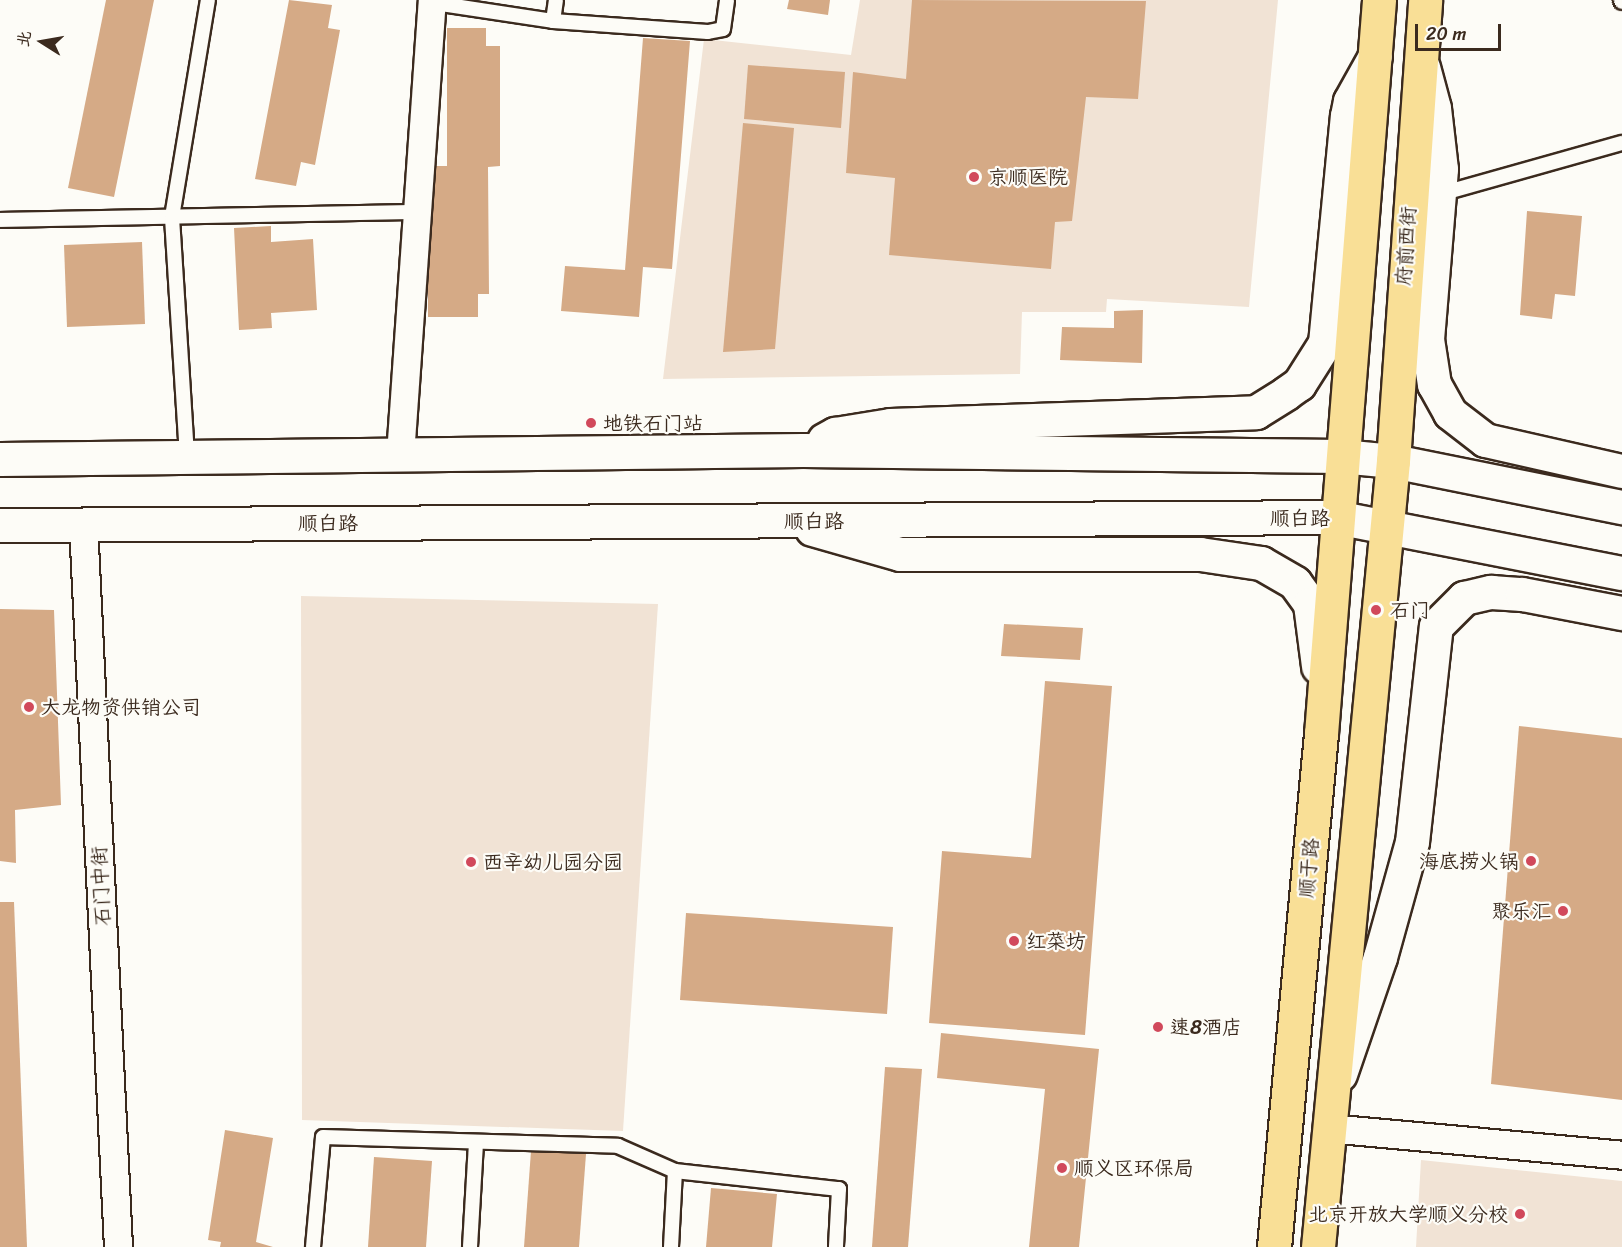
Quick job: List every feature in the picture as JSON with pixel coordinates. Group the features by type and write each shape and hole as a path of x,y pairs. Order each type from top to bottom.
{"main road":[{"path":"1338,503 1379,0"},
{"name":"府前西街","path":"1391,477 1424,198 1420,55 1425,0"},
{"path":"803,450 836,434 890,425 1256,412 1286,393 1311,367 1325,343 1347,116 1350,101 1375,56"},
{"path":"1424,198 1427,355 1434,384 1450,413 1485,440 1622,471"},
{"path":"0,459 803,450 1341,456 1391,477 1622,507"},
{"path":"1318,1247 1391,477"},
{"name":"顺白路","path":"0,525 791,521 1338,503 1387,525 1622,573"},
{"name":"顺于路","path":"1274,1247 1321,734 1338,503"},
{"path":"791,521 839,539 900,554 1200,554 1261,563 1295,583 1310,604 1318,658 1321,734"},
{"path":"1329,1116 1408,860 1436,626 1464,598 1491,592 1522,594 1622,613"}],"street":[{"path":"400,455 417,212 428,1"},
{"name":"石门中街","path":"83,524 118,1247"},
{"path":"1329,1116 1622,1155"}],"lane":[{"path":"187,458 172,217 208,0"},
{"path":"553,21 556,0"},
{"path":"428,1 553,21 708,32 723,29 727,0"},
{"path":"1424,198 1622,143"},
{"path":"0,220 417,212"},
{"path":"313,1247 323,1137 618,1146 675,1171 839,1189 836,1247"},
{"path":"470,1247 476,1142"},
{"path":"671,1247 675,1171"}],"shaded area":[{"name":"京顺医院","path":"860,0 1278,0 1249,307 1107,299 1106,312 1022,312 1020,374 663,379 704,39 851,55"},
{"name":"西辛幼儿园分园","path":"301,596 658,604 623,1131 302,1120"},
{"name":"北京开放大学顺义分校","path":"1421,1160 1622,1181 1622,1247 1416,1247"}],"building":[{"path":"106,0 154,0 114,197 68,188"},
{"path":"289,0 332,5 328,28 340,30 315,165 301,162 296,186 255,179"},
{"path":"789,0 830,0 828,15 787,9"},
{"path":"912,0 1146,1 1138,99 1086,97 1072,221 1055,222 1051,269 889,255 895,178 846,173 853,72 906,79"},
{"path":"447,28 486,28 486,46 500,46 500,166 488,167 489,294 478,294 478,317 428,317 428,166 447,166"},
{"path":"643,38 690,41 672,269 643,267 639,317 561,311 565,266 625,270"},
{"path":"748,65 845,72 841,128 744,119"},
{"path":"743,123 794,128 775,349 723,352"},
{"path":"1527,211 1582,216 1575,296 1555,294 1552,319 1520,315"},
{"path":"271,226 271,242 313,239 317,310 271,313 272,328 239,330 234,228"},
{"path":"142,242 145,324 67,327 64,245"},
{"path":"1143,310 1142,363 1060,360 1062,327 1114,328 1114,311"},
{"name":"大龙物资供销公司","path":"0,609 54,610 61,805 15,810 16,863 0,861"},
{"path":"1004,624 1083,628 1080,660 1001,656"},
{"name":"红菜坊","path":"1045,681 1112,686 1085,1035 929,1023 942,851 1031,858"},
{"name":"聚乐汇","path":"1519,726 1622,738 1622,1100 1491,1084"},
{"path":"0,902 14,902 27,1247 0,1247"},
{"path":"686,913 893,927 887,1014 680,1000"},
{"name":"顺义区环保局","path":"941,1033 1099,1049 1079,1247 1029,1247 1045,1089 937,1078"},
{"path":"885,1067 922,1069 908,1247 872,1247"},
{"path":"225,1130 273,1138 256,1242 273,1247 220,1247 221,1242 208,1240"},
{"path":"531,1151 586,1154 579,1247 524,1247"},
{"path":"374,1157 432,1161 426,1247 368,1247"},
{"path":"711,1188 777,1194 772,1247 706,1247"}],"place":[{"name":"京顺医院","path":"974,177"},
{"name":"地铁石门站","path":"591,423"},
{"name":"石门","path":"1376,610"},
{"name":"大龙物资供销公司","path":"29,707"},
{"name":"海底捞火锅","path":"1531,861"},
{"name":"西辛幼儿园分园","path":"471,862"},
{"name":"聚乐汇","path":"1563,911"},
{"name":"红菜坊","path":"1014,941"},
{"name":"速8酒店","path":"1158,1027"},
{"name":"顺义区环保局","path":"1062,1168"},
{"name":"北京开放大学顺义分校","path":"1520,1214"}]}
